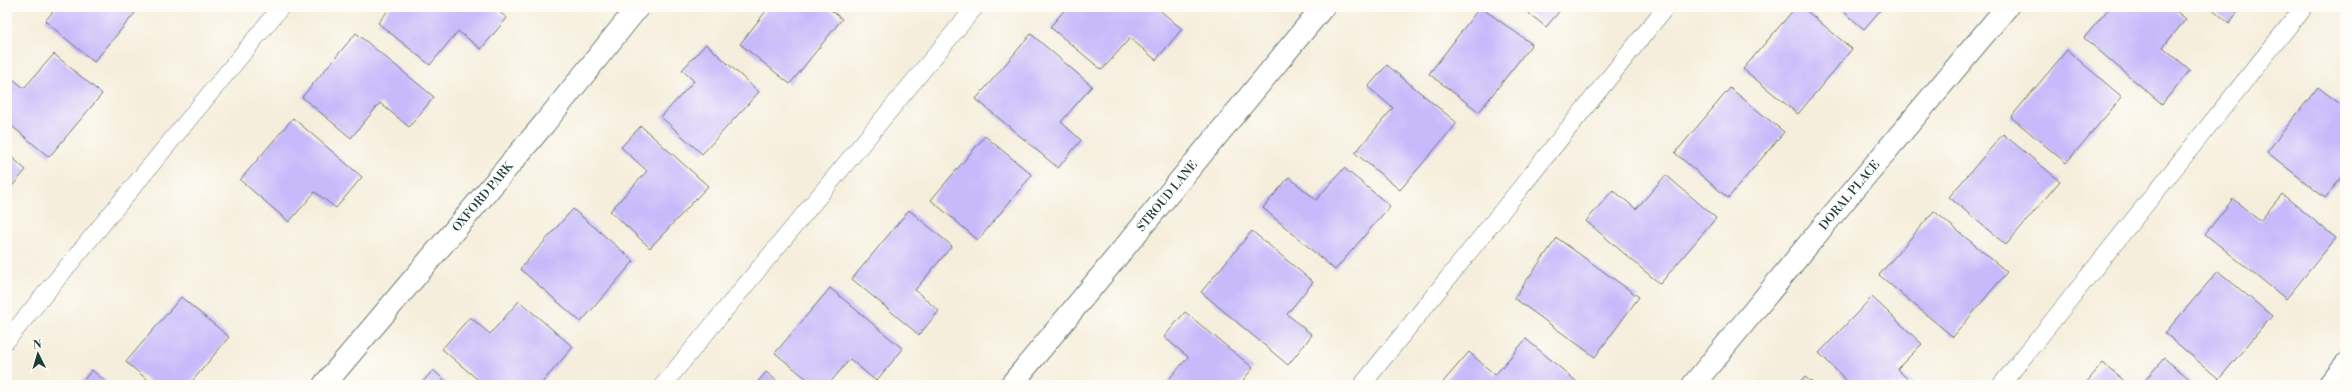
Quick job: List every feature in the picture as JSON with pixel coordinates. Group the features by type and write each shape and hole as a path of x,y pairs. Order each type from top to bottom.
{"street":[{"name":"OXFORD PARK","path":"324,385 544,124 638,7"},
{"name":"STROUD LANE","path":"1011,385 1324,7"},
{"name":"DORAL PLACE","path":"1693,385 1830,218 2007,7"},
{"path":"2329,385 2345,365"}],"lane":[{"path":"7,340 281,7"},
{"path":"663,385 975,7"},
{"path":"1362,385 1666,7"},
{"path":"2001,385 2304,7"}],"building":[{"path":"57,7 140,7 94,62 45,21"},
{"path":"391,7 493,7 507,18 481,49 458,31 430,65 378,23"},
{"path":"761,7 827,7 842,19 790,84 740,44 766,11"},
{"path":"1067,7 1156,7 1182,29 1156,60 1130,38 1102,70 1050,27"},
{"path":"1480,7 1532,44 1479,112 1429,74"},
{"path":"1521,7 1563,7 1546,27"},
{"path":"1796,7 1802,7 1852,49 1798,114 1743,69"},
{"path":"1838,7 1883,7 1864,29"},
{"path":"2110,7 2171,7 2186,19 2163,47 2190,70 2162,104 2084,38"},
{"path":"2210,7 2242,7 2229,23"},
{"path":"356,33 434,97 409,127 380,103 351,138 302,97"},
{"path":"1031,34 1092,86 1061,122 1081,140 1058,168 976,99"},
{"path":"706,44 759,92 702,154 661,117 694,81 682,70"},
{"path":"2067,50 2122,97 2066,163 2011,117"},
{"path":"54,54 102,94 49,157 7,122 7,74 24,88"},
{"path":"1387,65 1457,123 1400,190 1355,153 1393,108 1368,87"},
{"path":"2318,87 2345,108 2345,173 2325,198 2267,152"},
{"path":"1730,88 1784,132 1728,198 1675,153"},
{"path":"293,118 362,177 336,208 315,192 289,222 240,180"},
{"path":"641,126 708,186 650,248 610,211 647,171 621,147"},
{"path":"2003,134 2060,181 2006,245 1949,197"},
{"path":"985,136 1032,175 978,240 931,200"},
{"path":"7,153 26,170 7,192"},
{"path":"1344,168 1390,206 1335,270 1263,208 1289,177 1316,200"},
{"path":"1666,175 1716,218 1660,284 1586,221 1613,190 1636,209"},
{"path":"2282,194 2336,238 2286,299 2205,234 2233,199 2260,221"},
{"path":"573,209 634,261 581,322 520,269"},
{"path":"909,210 952,246 915,290 939,311 919,335 852,279"},
{"path":"1934,211 2007,272 1953,337 1879,275"},
{"path":"1252,231 1313,282 1287,314 1312,335 1288,365 1201,292"},
{"path":"1557,238 1639,297 1595,357 1514,298"},
{"path":"2218,271 2272,316 2219,379 2165,333"},
{"path":"830,288 903,349 876,381 850,359 828,385 814,385 775,353"},
{"path":"181,297 229,337 189,385 154,385 126,362"},
{"path":"1872,297 1922,344 1897,369 1914,385 1851,385 1819,353"},
{"path":"519,301 573,347 540,385 484,385 442,349 470,317 490,334"},
{"path":"1185,312 1253,368 1239,385 1164,385 1188,357 1164,337"},
{"path":"1526,339 1576,381 1572,385 1447,385 1443,382 1469,352 1495,375"},
{"path":"2164,358 2197,385 2141,385"},
{"path":"2103,363 2129,385 2084,385"},
{"path":"92,370 110,385 79,385"},
{"path":"433,370 450,385 420,385"},
{"path":"766,372 782,385 755,385"},
{"path":"1805,377 1815,385 1798,385"}]}
